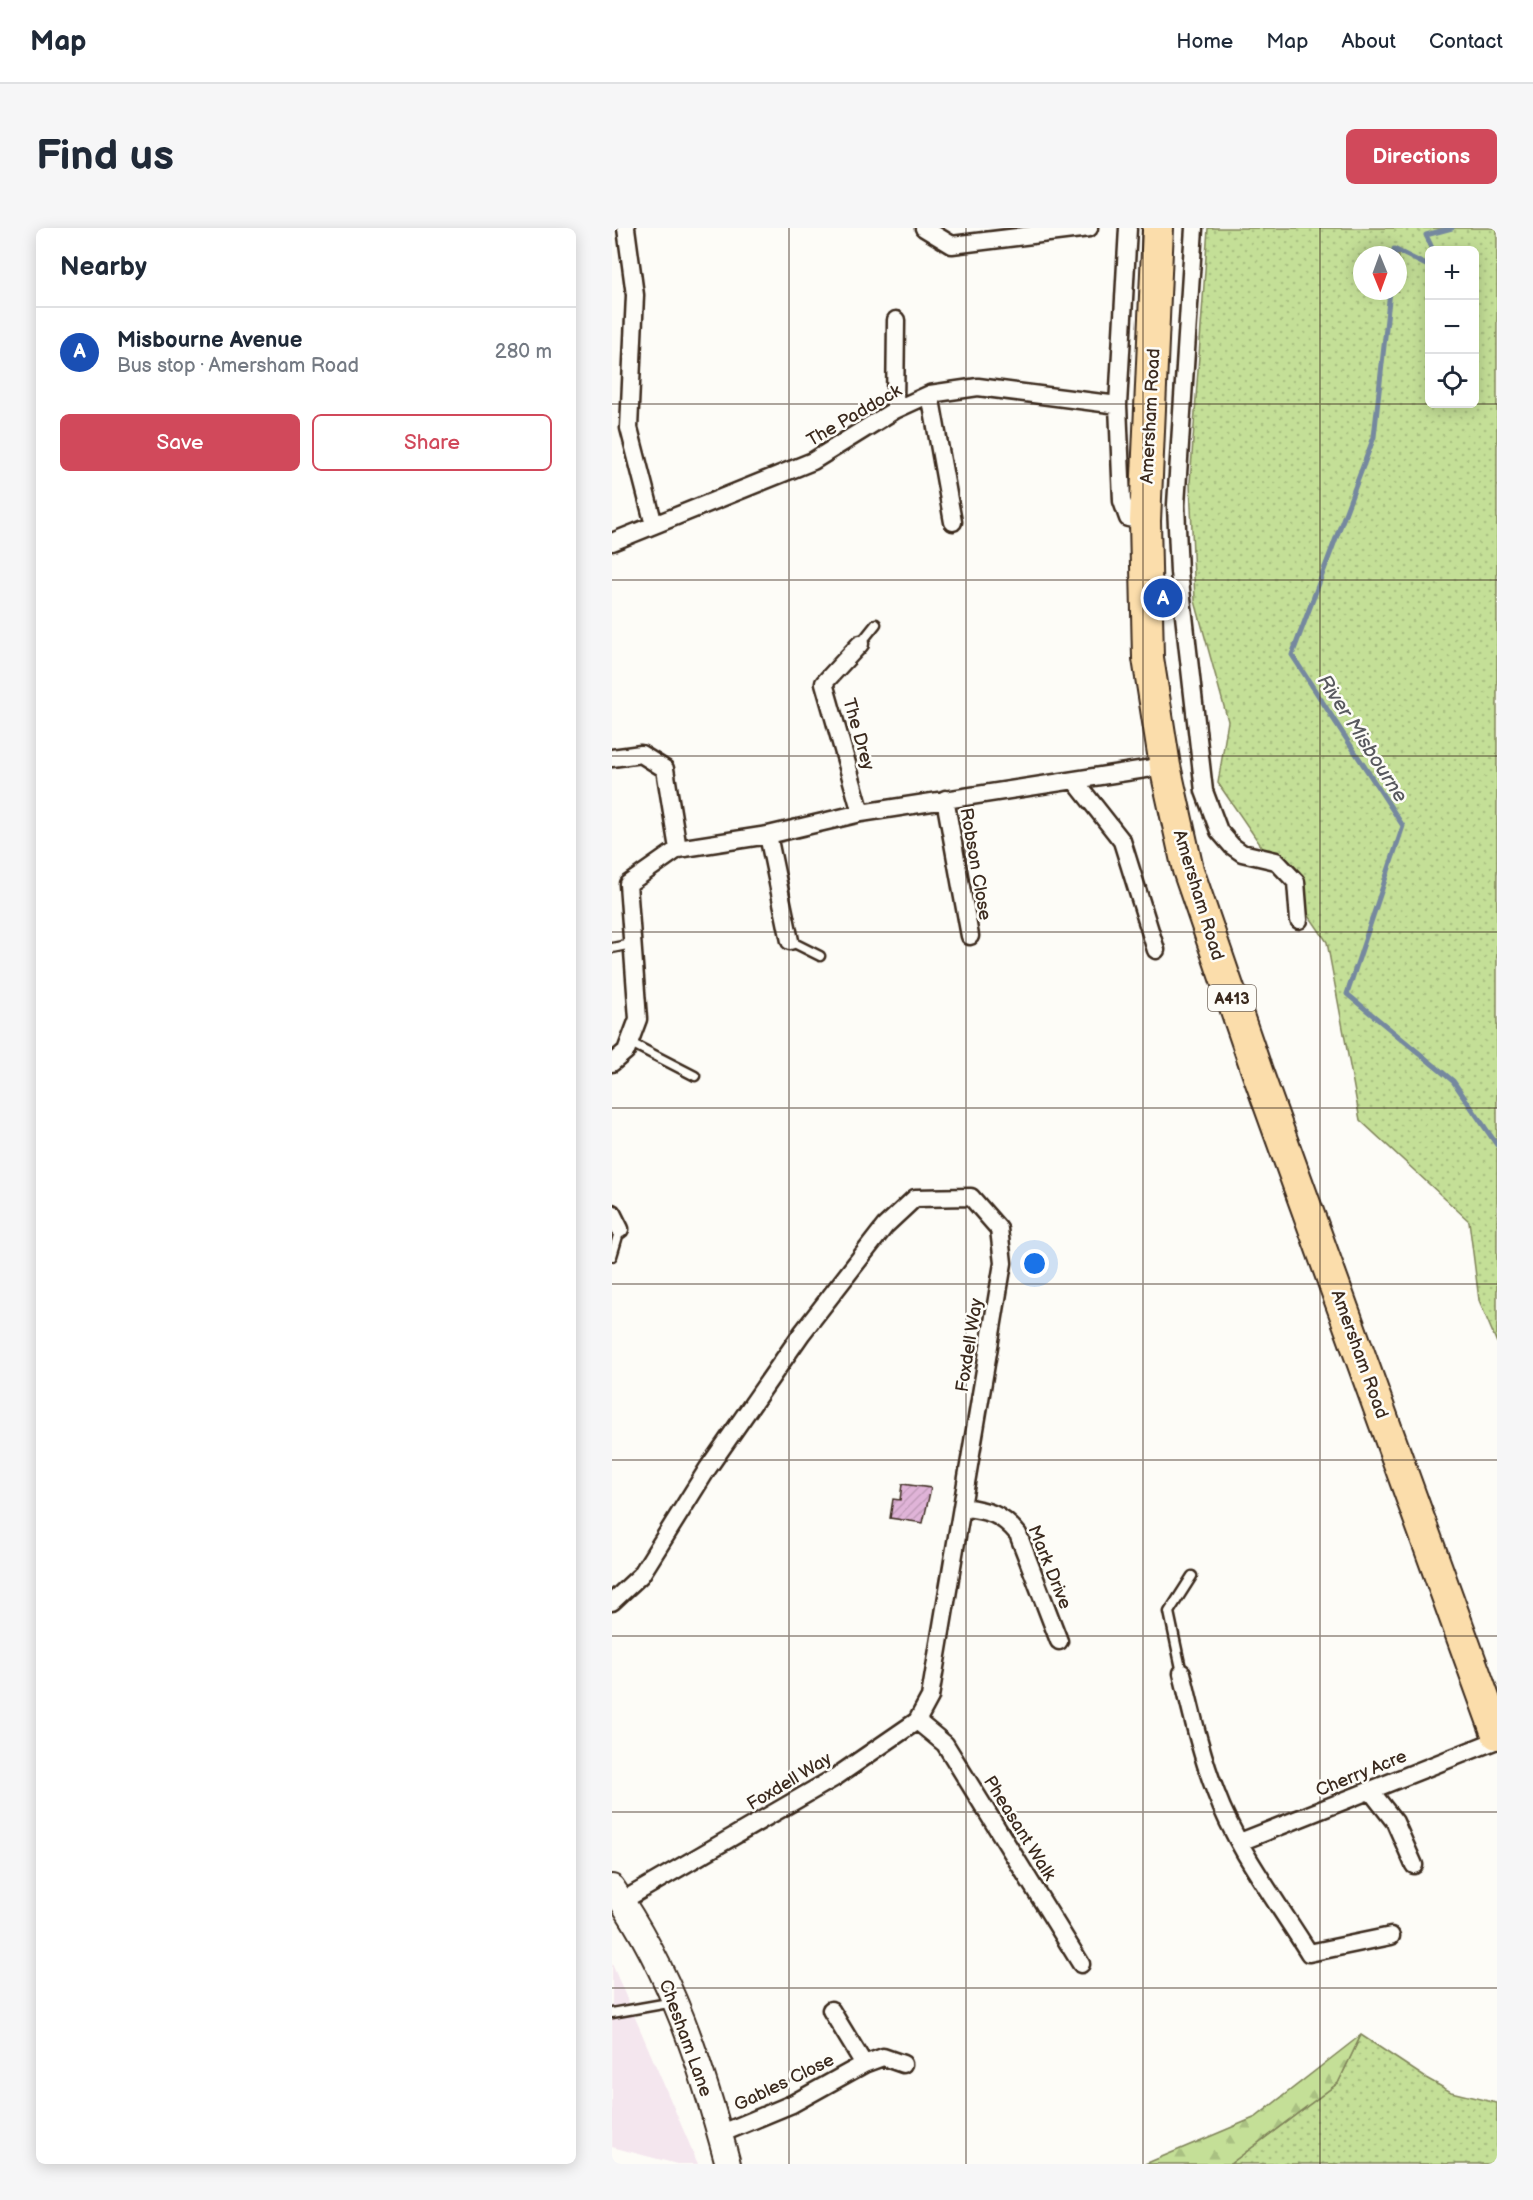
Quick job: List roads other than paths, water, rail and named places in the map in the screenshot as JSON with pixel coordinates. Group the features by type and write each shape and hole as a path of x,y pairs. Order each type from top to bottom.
{"highway":[{"name":"Amersham Road","path":"1158,228 1145,521 1148,658 1165,766 1188,870 1258,1074 1497,1734"}],"street":[{"path":"626,228 635,295 629,428 654,525"},
{"path":"924,228 952,245 1089,228"},
{"path":"1128,228 1118,405 1122,501 1128,518 1145,521"},
{"path":"1194,228 1176,505 1179,572 1204,790 1219,831 1232,846 1242,853 1276,861 1292,876 1296,882 1299,920"},
{"path":"896,320 896,410"},
{"name":"The Paddock","path":"612,542 813,461 896,410 930,394 978,387 1118,405"},
{"path":"930,394 954,522"},
{"name":"The Drey","path":"860,644 824,683 861,813"},
{"path":"612,758 641,754 665,769 678,849"},
{"path":"612,1063 626,1051 638,1019 628,884 678,849 768,835 861,813 1165,766"},
{"path":"1074,780 1122,841 1156,950"},
{"name":"Robson Close","path":"945,799 970,936"},
{"path":"768,835 790,941"},
{"name":"Foxdell Way","path":"612,1602 642,1575 708,1468 802,1333 885,1226 915,1198 971,1197 999,1229 1002,1263 930,1697 917,1720 834,1778 617,1894"},
{"path":"612,1213 620,1229"},
{"name":"Mark Drive","path":"963,1507 992,1511 1010,1523 1018,1534 1059,1641"},
{"path":"1182,1674 1198,1742 1216,1796 1240,1842 1309,1953 1391,1936"},
{"name":"Pheasant Walk","path":"917,1720 945,1744 1081,1964"},
{"name":"Cherry Acre","path":"1240,1842 1497,1740"},
{"path":"1370,1790 1395,1822 1414,1865"},
{"name":"Chesham Lane","path":"617,1894 649,1946 677,2001 728,2164"},
{"name":"Gables Close","path":"831,2010 864,2064"},
{"name":"Gables Close","path":"720,2134 792,2104 864,2064 883,2057 903,2064"}],"lane":[{"path":"860,644 876,624"},
{"path":"790,941 820,956"},
{"path":"612,948 632,944"},
{"path":"629,1042 695,1076"},
{"path":"612,1256 620,1229"},
{"path":"1182,1674 1169,1612 1192,1576"},
{"path":"612,2013 677,2001"}],"waterway":[{"name":"River Misbourne","path":"1431,246 1426,235 1452,228"},
{"name":"River Misbourne","path":"1407,256 1425,264"},
{"name":"River Misbourne","path":"1389,300 1374,437 1292,655 1403,826 1347,994 1453,1081 1497,1145"}],"place":[{"name":"Misbourne Avenue","path":"1163,598"}]}
